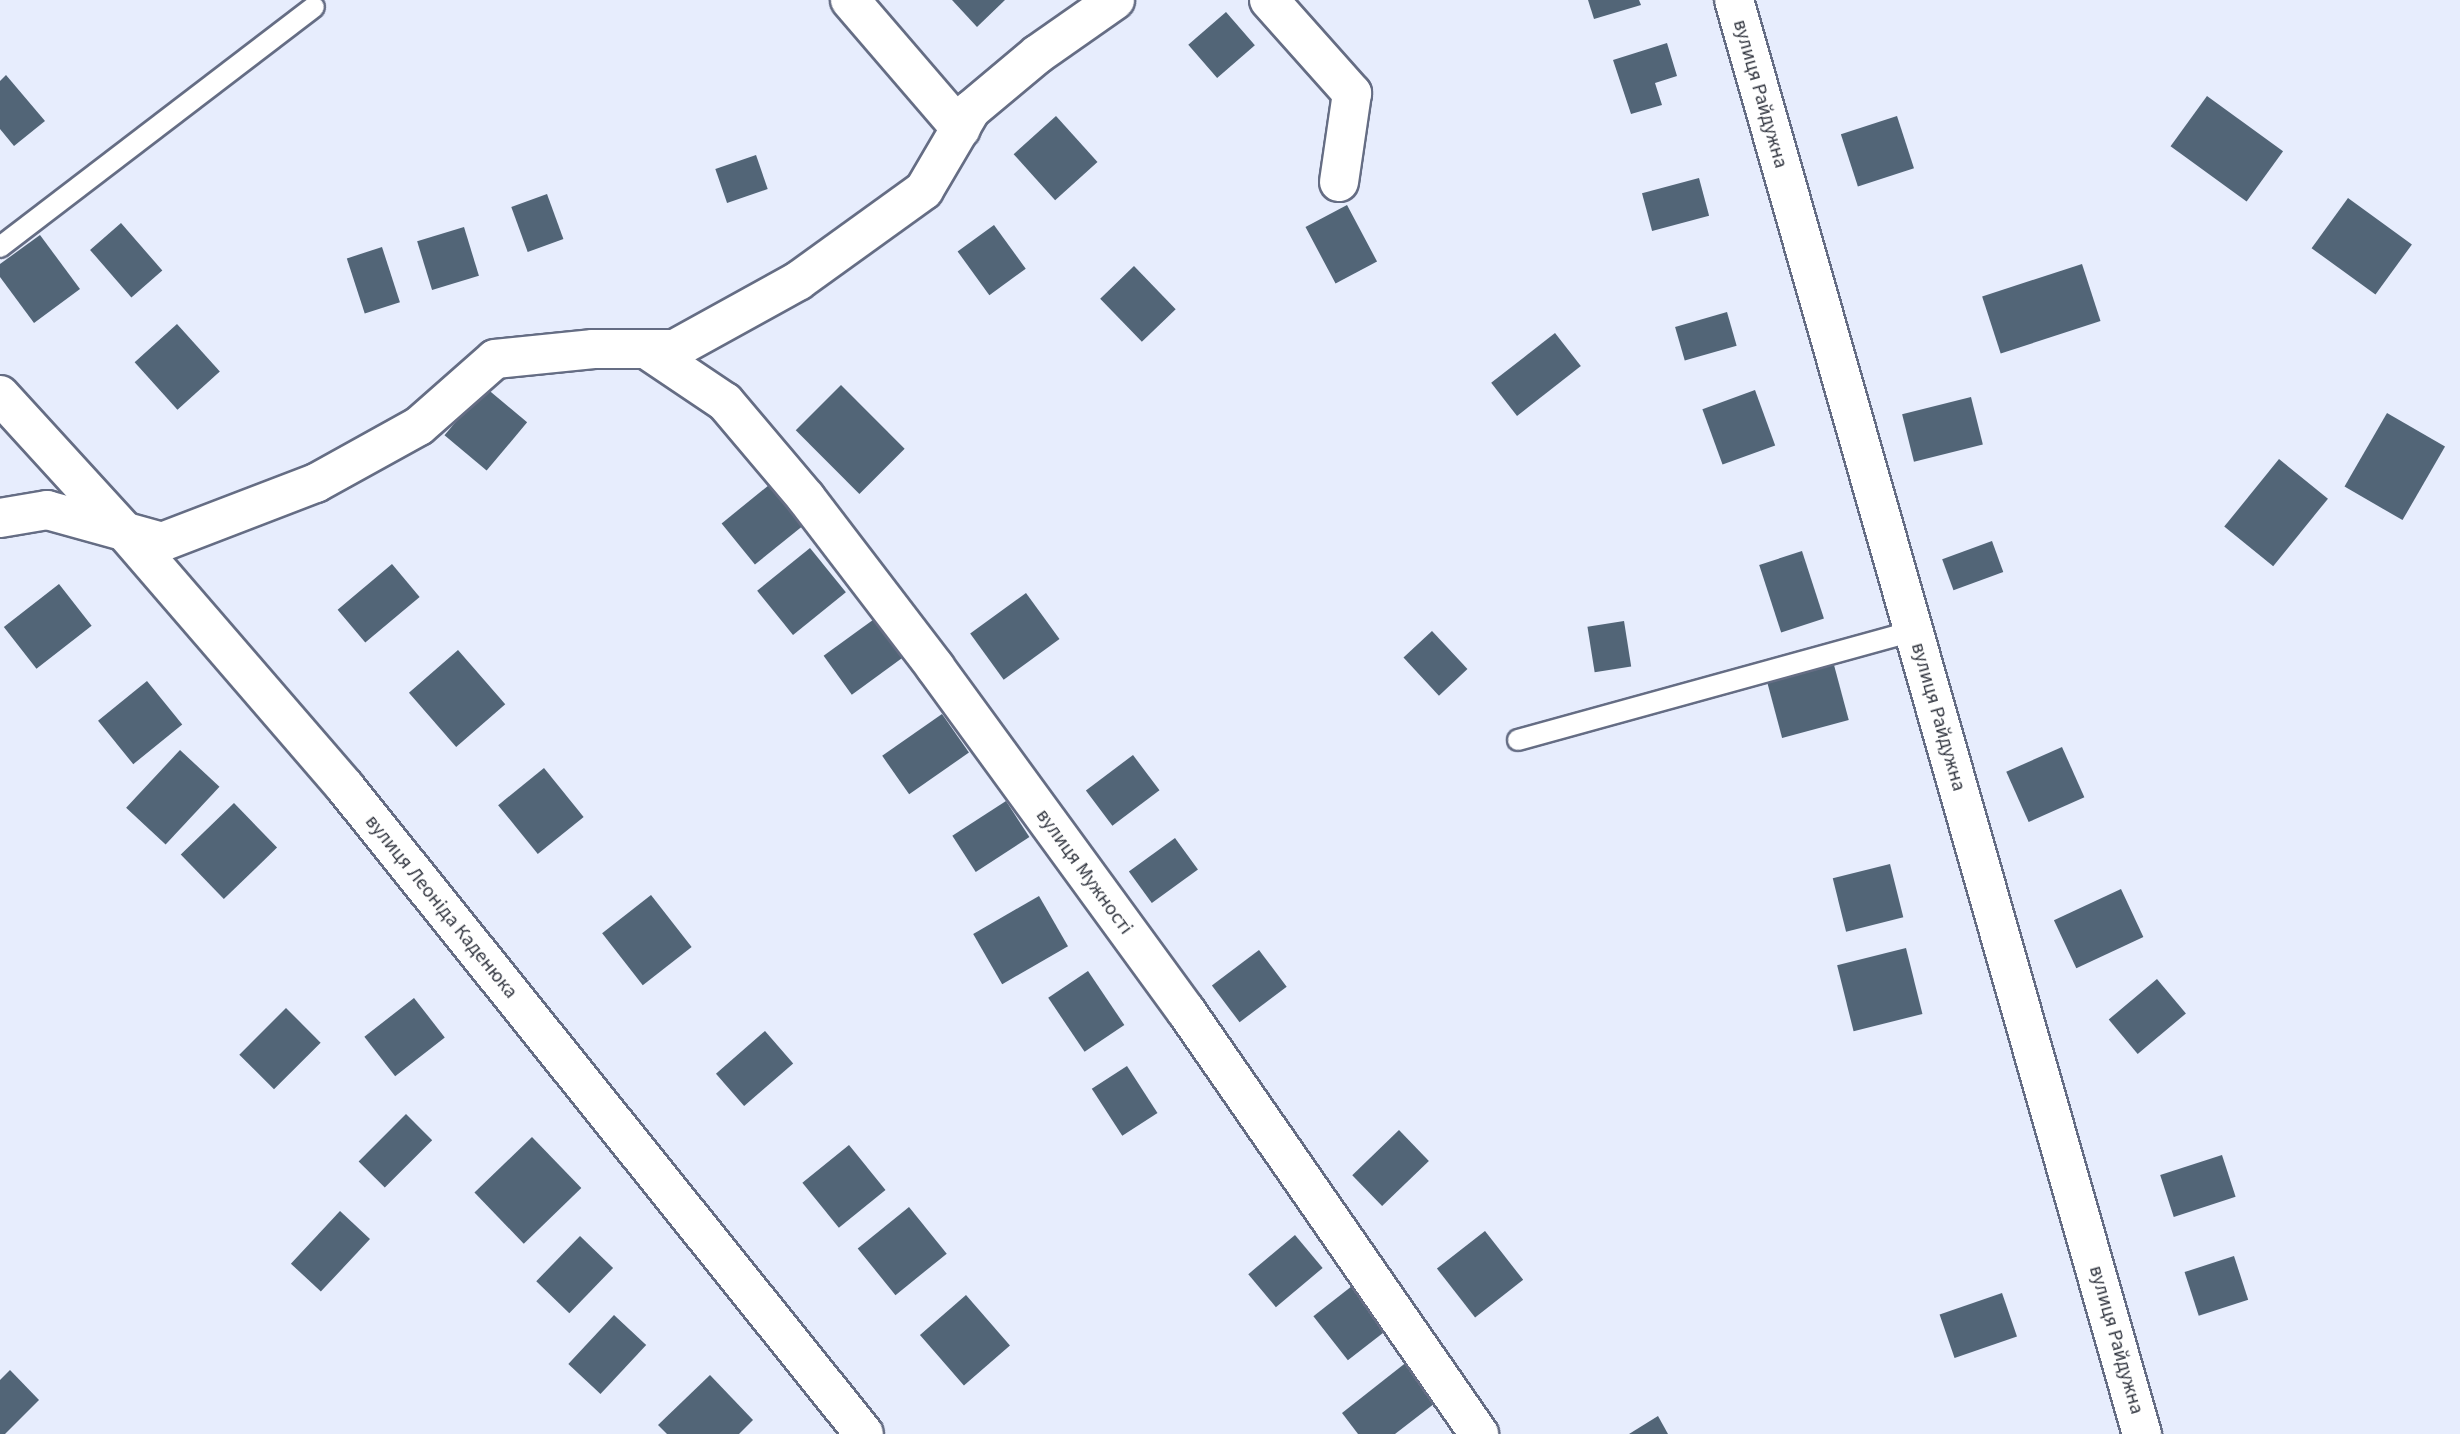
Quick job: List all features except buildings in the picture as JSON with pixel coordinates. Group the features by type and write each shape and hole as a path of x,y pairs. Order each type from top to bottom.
{"street":[{"path":"850,0 961,129"},
{"path":"0,518 47,510 162,542 316,483 419,426 495,359 593,349 675,349 798,281 924,190 971,110 1027,63 1115,0"},
{"path":"1269,0 1352,93 1339,182"},
{"name":"вулиця Райдужна","path":"1734,0 2142,1434"},
{"name":"вулиця Мужності","path":"646,349 725,402 806,498 935,667 1186,1011 1479,1434"},
{"name":"вулиця Леоніда Каденюка","path":"0,395 125,532 345,787 864,1434"}],"lane":[{"path":"0,247 314,7"},
{"path":"1518,740 1914,631"}]}
